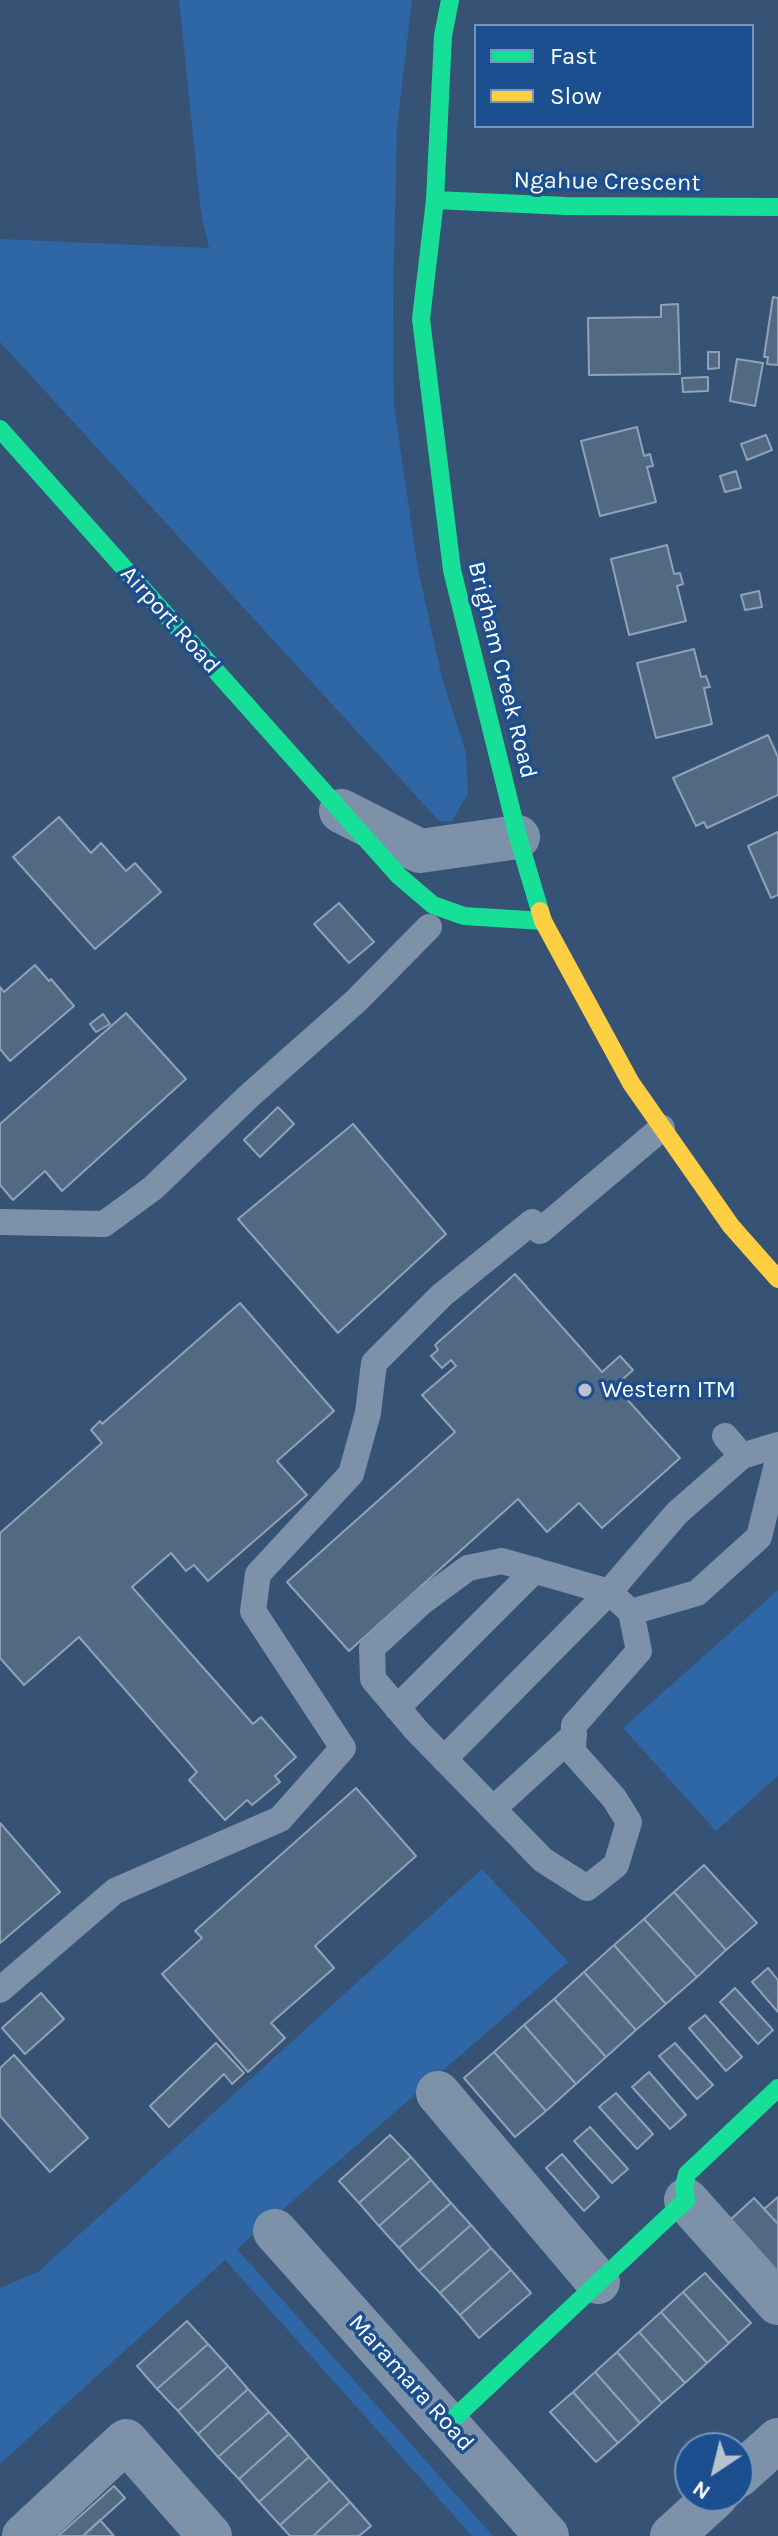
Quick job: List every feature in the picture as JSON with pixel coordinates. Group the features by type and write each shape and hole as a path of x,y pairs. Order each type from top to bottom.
{"street":[{"name":"Brigham Creek Road","path":"450,0 443,36 435,200 421,319 452,570 518,837 543,921 631,1083 731,1226 778,1279"},
{"name":"Ngahue Crescent","path":"435,200 566,206 778,207"},
{"name":"Airport Road","path":"0,429 399,876 433,905 464,916 543,921"},
{"name":"Airport Road","path":"341,811 420,851 518,837"},
{"path":"778,2088 687,2174 684,2186 686,2200 778,2303"},
{"path":"438,2093 598,2282"},
{"path":"448,2424 686,2200"},
{"name":"Maramara Road","path":"275,2231 547,2536"},
{"path":"754,2462 778,2440"},
{"path":"24,2536 126,2441 210,2536"},
{"path":"672,2536 698,2512"}],"lane":[{"path":"0,1222 104,1224 153,1188 249,1096 356,1001 429,927"},
{"path":"0,1990 115,1891 280,1819 343,1748 253,1611 258,1574 351,1474 368,1413 374,1363 442,1295 536,1227 662,1128"},
{"path":"725,1436 742,1456"},
{"path":"444,1759 609,1592 677,1513 742,1456 778,1445"},
{"path":"631,1612 697,1593 759,1537 778,1460"},
{"path":"502,1561 609,1592 631,1612 639,1651 574,1725 573,1752 614,1798 629,1822 616,1865 587,1888 543,1860 397,1708 373,1679 372,1648 422,1602 468,1568 502,1561"},
{"path":"397,1708 535,1570"},
{"path":"494,1808 574,1735"}],"shaded area":[{"path":"179,0 412,0 397,128 394,404 417,564 442,678 466,753 468,793 452,821 439,821 0,342 0,239 209,248 201,213"},
{"path":"778,1590 778,1776 716,1831 623,1728"},
{"path":"482,1869 568,1962 237,2249 493,2536 472,2536 225,2260 0,2464 0,2288 38,2272"}],"building":[{"path":"773,297 778,298 778,365 767,364 768,357 764,357"},
{"path":"678,304 680,374 589,375 588,318 661,317 661,305"},
{"path":"708,352 719,352 719,368 708,369"},
{"path":"737,359 763,363 755,406 730,401"},
{"path":"708,377 708,391 683,392 682,378"},
{"path":"637,427 644,456 650,454 653,466 647,467 656,502 600,516 581,441"},
{"path":"766,435 772,450 747,460 741,444"},
{"path":"736,471 741,488 725,492 720,476"},
{"path":"667,545 674,574 680,573 683,584 677,586 686,621 629,635 611,559"},
{"path":"759,591 762,607 745,610 741,595"},
{"path":"694,649 701,677 706,676 710,687 704,688 712,724 656,738 637,663"},
{"path":"768,735 778,757 778,795 707,828 704,822 696,826 673,778"},
{"path":"59,817 91,853 101,843 126,871 135,863 161,892 95,949 13,857"},
{"path":"778,832 778,895 771,898 748,846"},
{"path":"339,903 374,942 349,963 314,924"},
{"path":"35,965 74,1006 10,1061 0,1049 0,987 4,992"},
{"path":"126,1013 186,1079 62,1191 45,1171 13,1200 0,1185 0,1124"},
{"path":"103,1014 110,1024 96,1032 90,1024"},
{"path":"278,1107 294,1124 260,1157 244,1140"},
{"path":"353,1124 446,1234 338,1333 238,1219"},
{"path":"515,1274 602,1372 620,1356 633,1370 615,1386 680,1458 602,1528 579,1503 547,1532 518,1499 349,1651 287,1582 455,1432 422,1395 456,1366 451,1360 442,1368 431,1356 438,1350 435,1345"},
{"path":"240,1303 334,1411 277,1461 307,1495 208,1581 194,1565 186,1571 171,1553 132,1587 253,1724 261,1717 296,1757 275,1776 280,1782 252,1805 247,1800 225,1820 189,1780 197,1772 79,1637 24,1685 0,1658 0,1533 102,1443 91,1430 100,1421 102,1424"},
{"path":"356,1788 416,1856 315,1946 334,1968 271,2023 285,2038 248,2072 162,1974 202,1938 195,1931"},
{"path":"0,1823 60,1892 0,1943"},
{"path":"704,1865 757,1923 726,1950 674,1892"},
{"path":"674,1892 726,1950 697,1977 644,1919"},
{"path":"644,1919 697,1977 666,2004 614,1945"},
{"path":"614,1945 666,2004 636,2030 584,1972"},
{"path":"768,1968 778,1980 778,2012 752,1982"},
{"path":"584,1972 636,2030 606,2057 554,1999"},
{"path":"735,1988 773,2030 758,2044 720,2002"},
{"path":"41,1993 64,2019 25,2054 2,2028"},
{"path":"554,1999 606,2057 576,2084 524,2025"},
{"path":"705,2015 742,2057 726,2071 689,2028"},
{"path":"524,2025 576,2084 546,2111 494,2052"},
{"path":"216,2043 244,2073 232,2084 224,2074 169,2127 150,2106"},
{"path":"675,2043 713,2085 697,2099 659,2056"},
{"path":"494,2052 546,2111 515,2137 464,2078"},
{"path":"14,2055 88,2138 50,2172 0,2116 0,2068"},
{"path":"649,2072 686,2115 670,2129 632,2087"},
{"path":"616,2093 653,2134 637,2149 599,2107"},
{"path":"590,2127 628,2169 612,2183 574,2141"},
{"path":"390,2135 411,2157 359,2203 339,2181"},
{"path":"562,2154 599,2197 584,2211 546,2168"},
{"path":"411,2157 431,2180 379,2226 359,2203"},
{"path":"431,2180 451,2203 399,2248 379,2226"},
{"path":"778,2197 778,2224 764,2209"},
{"path":"754,2198 778,2224 778,2274 730,2220"},
{"path":"451,2203 471,2225 419,2271 399,2248"},
{"path":"471,2225 491,2248 440,2293 419,2271"},
{"path":"491,2248 511,2270 460,2315 440,2293"},
{"path":"511,2270 531,2293 479,2338 460,2315"},
{"path":"705,2273 751,2323 729,2343 683,2292"},
{"path":"683,2292 729,2343 707,2363 661,2312"},
{"path":"661,2312 707,2363 685,2383 639,2332"},
{"path":"187,2321 208,2344 157,2389 137,2366"},
{"path":"639,2332 685,2383 662,2403 617,2352"},
{"path":"208,2344 228,2366 178,2411 157,2389"},
{"path":"617,2352 662,2403 640,2423 595,2372"},
{"path":"228,2366 248,2389 198,2434 178,2411"},
{"path":"595,2372 640,2423 618,2443 573,2392"},
{"path":"248,2389 269,2412 218,2457 198,2434"},
{"path":"573,2392 618,2443 596,2462 550,2412"},
{"path":"269,2412 289,2434 239,2479 218,2457"},
{"path":"289,2434 309,2457 259,2502 239,2479"},
{"path":"309,2457 330,2480 280,2525 259,2502"},
{"path":"330,2480 350,2502 313,2536 290,2536 280,2525"},
{"path":"114,2486 125,2498 83,2536 58,2536"},
{"path":"350,2502 371,2526 359,2536 313,2536"},
{"path":"100,2520 114,2536 83,2536"}],"traffic: fast":[{"path":"450,0 443,36 435,200 421,319 452,570 518,837 540,911"},
{"path":"435,200 566,206 778,207"},
{"path":"0,429 399,876 433,905 464,916 543,921"},
{"path":"448,2424 686,2200 684,2186 687,2174 778,2088"}],"traffic: slow":[{"path":"540,911 631,1083 731,1226 778,1279"}],"place":[{"name":"Western ITM","path":"585,1390"}]}
